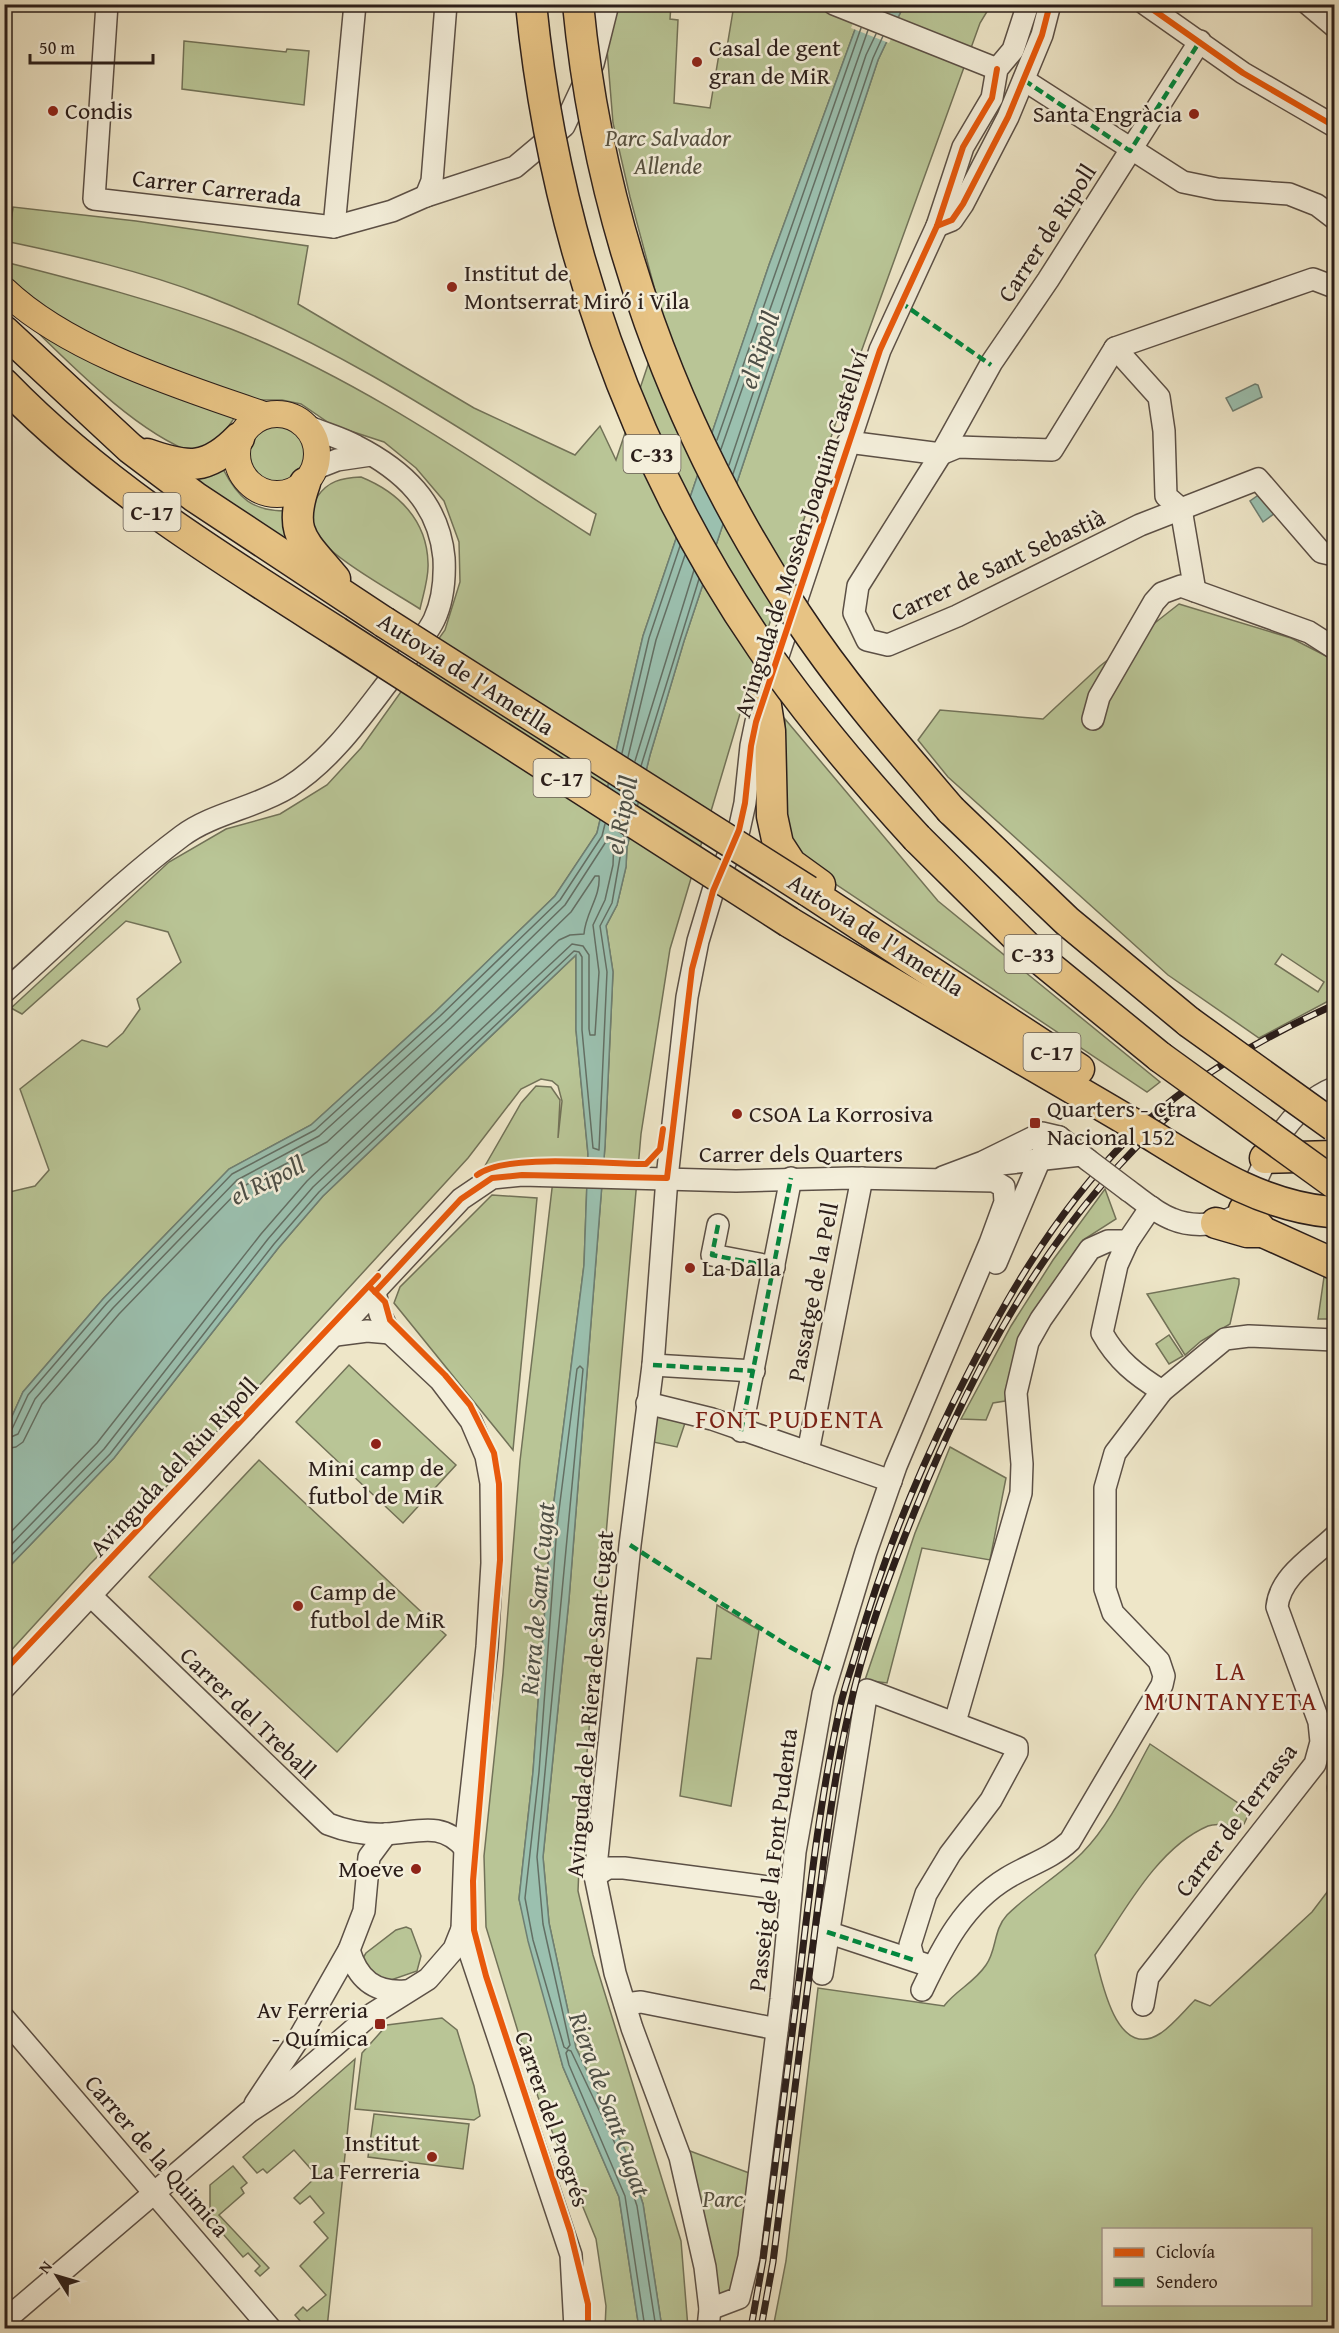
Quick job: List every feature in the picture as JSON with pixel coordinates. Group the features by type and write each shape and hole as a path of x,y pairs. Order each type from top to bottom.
{"highway":[{"name":"C-33","path":"531,4 551,149 573,239 607,347 637,424 680,514 761,647 835,745 917,838 1035,955 1332,1198"},
{"name":"C-33","path":"578,4 594,128 616,218 646,316 678,396 716,479 796,615 856,696 951,810 1066,921 1189,1022 1335,1126"},
{"name":"Autovia de l'Ametlla","path":"4,331 130,448 195,497 354,602 965,992 1244,1190 1284,1205 1332,1198"},
{"name":"Autovia de l'Ametlla","path":"4,384 55,433 155,515 789,922 952,1020 1046,1071 1139,1117"},
{"name":"C-17","path":"4,404 55,433"},
{"path":"130,448 175,462 200,465 216,459 239,438"},
{"path":"309,476 297,506 297,527 303,542 354,602"},
{"path":"765,699 770,731 772,816 778,844 784,855 791,864 965,992"},
{"path":"1276,1153 1335,1156"},
{"path":"1244,1210 1263,1232 1335,1264"},
{"path":"1216,1223 1247,1233 1263,1232"}],"main road":[{"path":"4,290 36,315 117,360 189,390 264,416 283,414 305,425 316,444 309,476 286,493 275,494 254,488 240,471 236,449 239,438 247,427 264,416"}],"street":[{"name":"Carrer Carrerada","path":"107,4 94,199 334,227"},
{"path":"355,4 334,227 392,211 426,196 516,167 564,126 593,64 608,4"},
{"path":"426,196 432,181 446,4"},
{"path":"834,4 997,69 1012,50 1028,4"},
{"path":"937,226 952,220 963,204 1024,80 1050,4"},
{"path":"1145,4 1243,73 1335,126"},
{"path":"1308,4 1335,26"},
{"name":"Carrer de Ripoll","path":"941,454 992,362 1048,280 1200,41"},
{"name":"Avinguda de Mossèn Joaquim Castellví","path":"667,1178 692,969 713,891 739,830 745,803 751,746 848,442 890,325 937,226 963,147 992,98 997,69"},
{"path":"1024,80 1130,151 1183,182 1217,189 1289,194 1317,205 1335,218"},
{"path":"848,442 941,454 958,447 1052,450 1115,348 1313,279 1335,287"},
{"path":"1115,348 1159,397 1164,431 1166,496 1181,509 1195,591"},
{"path":"4,992 157,855 185,834 257,804 290,787 315,767 345,737 434,619 445,578 442,536 424,499 404,478 355,445 305,425"},
{"name":"Carrer de Sant Sebastià","path":"941,454 858,586 854,613 867,640 888,645 898,641 957,616 1140,525 1181,509"},
{"path":"309,476 337,460 371,455"},
{"path":"1181,509 1258,478 1321,552 1335,555"},
{"path":"1093,718 1099,697 1154,602 1162,593 1180,586 1309,632 1335,648"},
{"path":"1059,1137 1150,1207 1182,1222 1216,1223 1238,1215 1244,1210 1296,1114 1315,1096 1335,1088"},
{"name":"Carrer dels Quarters","path":"934,1181 998,1155 1034,1135 1049,1133 1059,1137"},
{"name":"Passeig de la Font Pudenta","path":"947,1344 981,1294 1046,1145 1059,1137"},
{"name":"Carrer dels Quarters","path":"964,1168 1041,1157 1085,1157"},
{"name":"Carrer dels Quarters","path":"4,1688 461,1199 482,1183 502,1175 735,1181 791,1178 994,1180 1004,1187"},
{"name":"Avinguda de la Riera de Sant Cugat","path":"667,1178 653,1365 595,1875 615,1973 680,2157 705,2267 709,2319"},
{"path":"741,1431 791,1178"},
{"name":"Passatge de la Pell","path":"808,1452 862,1178"},
{"name":"Passeig de la Font Pudenta","path":"709,2319 739,2298 749,2257 777,2029 795,1852 823,1694 866,1552 891,1481 1005,1202 1004,1187"},
{"path":"1150,1207 1128,1241 1117,1265 1102,1333 1112,1350 1128,1369 1162,1391"},
{"path":"718,1225 712,1255 774,1267"},
{"path":"955,1722 1021,1493 1022,1464 1016,1393 1028,1342 1037,1324 1090,1249 1108,1241 1128,1241"},
{"path":"4,2321 249,2112 287,2087 342,2038 405,1991 428,1978 454,1949 462,1929 465,1848 487,1647 492,1563 491,1483 480,1439 456,1399 420,1360 390,1333 380,1314 375,1292"},
{"path":"336,1335 367,1331 390,1333"},
{"path":"922,1990 954,1929 978,1899 1008,1877 1048,1859 1070,1841 1162,1685 1164,1676 1159,1661 1122,1624 1108,1603 1104,1572 1105,1488 1111,1463 1121,1443 1162,1391 1225,1339 1249,1336 1335,1340"},
{"path":"653,1365 754,1371"},
{"path":"647,1403 711,1419 891,1481"},
{"name":"Carrer de Terrassa","path":"1143,2005 1148,1977 1316,1764 1321,1742 1319,1722 1277,1607 1278,1594 1285,1582 1335,1537"},
{"name":"Carrer del Treball","path":"91,1596 328,1824 344,1830 386,1834"},
{"path":"822,1974 867,1690 1017,1747 1017,1752 991,1800 950,1854 926,1894 909,1946 914,1960"},
{"path":"249,2112 299,2038 349,1950 364,1911 369,1857 386,1834 438,1831 448,1833 465,1848"},
{"path":"595,1875 608,1868 624,1868 791,1890"},
{"name":"Carrer del Progrés","path":"462,1929 571,2255 574,2328"},
{"path":"827,1932 923,1964 936,1961"},
{"path":"349,1950 353,1964 366,1982 389,1992 405,1991"},
{"path":"625,2004 641,2002 777,2029"},
{"name":"Carrer de la Quimica","path":"4,2018 270,2328"}],"green space":[{"name":"Parc Salvador Allende","path":"611,5 671,5 670,19 678,20 674,103 710,108 720,48 727,47 734,5 864,5 769,265 643,636 597,833 555,896 435,1012 311,1125 229,1169 103,1299 23,1392 5,1432 5,1193 35,1186 49,1170 20,1089 82,1040 107,1047 123,1033 140,1009 137,999 181,962 168,932 126,921 22,1014 11,1008 169,862 226,829 280,814 327,785 361,748 445,630 460,582 459,542 444,501 416,468 384,442 332,425 301,404 282,400 259,400 219,392 103,342 50,313 5,280 5,262 175,309 278,349 325,372 415,423 590,535 596,514 406,396 309,342 259,318 182,287 107,264 5,241 5,222 11,223 13,207 136,221 308,246 298,304 474,408 575,455 600,426 616,460 663,320 613,123 607,49"},
{"path":"904,5 991,5 980,23 839,413 742,707 670,949 641,1134 581,1821 578,1891 593,1955 681,2241 688,2328 662,2328 643,2204 626,2152 576,2048 549,1923 543,1857 569,1599 605,1146 613,972 606,926 617,905 626,867 627,847 650,755 684,641 878,60"},
{"path":"184,41 286,52 287,49 309,51 304,105 182,89"},
{"path":"28,323 155,388 235,417 221,437 194,453 150,430 106,397"},
{"path":"277,422 295,428 303,436 309,454 303,472 295,480 277,486 259,480 251,472 245,454 251,436 259,428"},
{"path":"223,469 234,488 247,501 264,509 286,511 294,547 190,475"},
{"path":"361,477 398,499 416,521 422,534 428,569 420,609 344,561 319,538 312,528 310,521 312,508 321,492 336,481"},
{"path":"1179,604 1291,638 1334,660 1334,998 1259,1038 1168,975 948,777 918,740 940,710 1043,719 1100,666","holes":["1282,954 1324,982 1318,992 1275,964"]},
{"path":"785,719 938,901 1160,1082 1147,1092 789,853 783,809"},
{"path":"576,955 576,1030 588,1154 584,1265 551,1525 533,1772 519,1899 563,2067 619,2197 639,2328 605,2328 606,2306 596,2239 538,2097 486,1927 484,1856 503,1673 520,1461 555,1163 482,1171 521,1103 536,1086 551,1087 560,1100 558,1138 562,1101 558,1086 552,1081 541,1079 521,1089 468,1158 153,1501 90,1564 5,1657 5,1571 114,1458 279,1247 323,1196"},
{"path":"1105,1189 1116,1219 1083,1240 1034,1311 1005,1401 993,1403 986,1420 961,1419 1011,1326 1053,1260"},
{"path":"492,1195 537,1198 513,1450 394,1303 400,1287"},
{"path":"1324,1277 1334,1280 1334,1319 1318,1319"},
{"path":"1239,1279 1239,1284 1230,1324 1201,1341 1185,1355 1147,1294"},
{"path":"1169,1335 1183,1356 1169,1364 1156,1344"},
{"name":"Mini camp de futbol de MiR","path":"349,1365 456,1465 403,1523 296,1422"},
{"path":"657,1417 685,1423 677,1447 653,1442"},
{"path":"950,1447 1006,1478 990,1560 922,1548 887,1683 865,1680 915,1533"},
{"name":"Camp de futbol de MiR","path":"259,1460 446,1635 337,1752 149,1577"},
{"path":"717,1605 759,1630 731,1806 680,1796 697,1658 711,1659"},
{"path":"1150,1744 1250,1811 1244,1824 1208,1826 1173,1849 1130,1901 1095,1955 1107,2000 1123,2028 1133,2037 1146,2039 1161,2033 1175,2022 1195,2000 1210,2006 1312,1912 1334,1883 1334,2328 773,2328 786,2261 818,1988 944,2006 986,1965 999,1927 1007,1915 1082,1853 1102,1829"},
{"path":"1334,1769 1334,1803 1328,1795 1327,1786"},
{"path":"406,1927 411,1929 421,1956 417,1971 391,1980 372,1975 363,1958 366,1953 396,1930"},
{"path":"442,2018 457,2030 474,2086 480,2116 474,2120 355,2109 362,2053 387,2025"},
{"path":"355,2059 327,2328 306,2328 295,2315 303,2307 307,2311 326,2295 300,2266 328,2238 314,2222 324,2213 310,2196 300,2204 294,2198 317,2176 294,2150 267,2173 263,2169 257,2173 243,2157"},
{"path":"374,2114 469,2124 463,2169 368,2157"},
{"name":"Parc","path":"690,2151 760,2177 739,2298 710,2309 680,2157"},
{"path":"233,2166 247,2183 241,2188 244,2193 219,2215 269,2268 260,2276 255,2271 260,2266 248,2253 243,2257 210,2219 210,2185"}],"water":[{"name":"el Ripoll","path":"864,5 904,5 878,60 684,641 650,755 627,847 626,867 617,905 606,926 613,972 605,1146 569,1599 543,1857 549,1923 576,2048 626,2152 643,2204 662,2328 639,2328 619,2197 563,2067 528,1941 519,1899 533,1772 551,1525 584,1265 588,1154 576,1030 576,955 323,1196 279,1247 114,1458 5,1571 5,1432 23,1392 103,1299 229,1169 311,1125 435,1012 555,896 597,833 643,636 769,265"},
{"path":"1255,384 1258,385 1262,397 1233,411 1226,398"},
{"path":"1260,494 1275,513 1263,522 1250,501"}],"pier":[{"path":"860,5 900,21 889,43 851,28"},
{"path":"585,1161 607,1161 605,1188 584,1188"}],"railway":[{"path":"751,2328 763,2260 813,1869 833,1743 843,1696 876,1587 924,1465 970,1369 1008,1299 1051,1232 1100,1169 1150,1118 1199,1080 1252,1047 1334,1005"},
{"path":"761,2328 773,2262 832,1801 854,1689 878,1610 939,1453 992,1346 1022,1295 1055,1245 1091,1198 1130,1154 1173,1112"}],"marked path":[{"path":"1024,80 1130,151 1200,41"},
{"path":"900,302 991,365"},
{"path":"741,1431 791,1178"},
{"path":"718,1225 712,1255 774,1267"},
{"path":"653,1365 754,1371"},
{"path":"630,1545 790,1647 830,1669"},
{"path":"827,1932 914,1960"}],"cycle path":[{"path":"937,226 952,220 963,204 1008,117 1042,35 1050,4"},
{"path":"1145,4 1243,73 1334,126"},
{"path":"375,1292 461,1199 492,1178 522,1175 667,1178 692,969 713,891 739,830 756,722 880,350 937,226 963,147 992,98 997,69"},
{"path":"477,1175 491,1168 532,1162 646,1164 660,1149 663,1129"},
{"name":"Avinguda del Riu Ripoll","path":"4,1671 378,1276"},
{"path":"369,1286 385,1302 390,1320 445,1375 470,1405 494,1453 499,1484 500,1560 473,1881 474,1930 486,1976 570,2231 588,2304 588,2328"}],"place":[{"name":"Casal de gent gran de MiR","path":"697,62"},
{"name":"Condis","path":"53,111"},
{"name":"Santa Engràcia","path":"1194,114"},
{"name":"Institut de Montserrat Miró i Vila","path":"452,287"},
{"name":"CSOA La Korrosiva","path":"737,1114"},
{"name":"Quarters - Ctra Nacional 152","path":"1035,1123"},
{"name":"La Dalla","path":"690,1268"},
{"name":"Mini camp de futbol de MiR","path":"376,1444"},
{"name":"Camp de futbol de MiR","path":"298,1606"},
{"name":"Moeve","path":"416,1869"},
{"name":"Av Ferreria - Química","path":"380,2024"},
{"name":"Institut La Ferreria","path":"432,2157"}],"district":[{"name":"FONT PUDENTA","path":"790,1419"},
{"name":"LA MUNTANYETA","path":"1231,1686"}],"water label":[{"name":"Riera de Sant Cugat","path":"537,1599"},
{"name":"Riera de Sant Cugat","path":"610,2104"}]}
